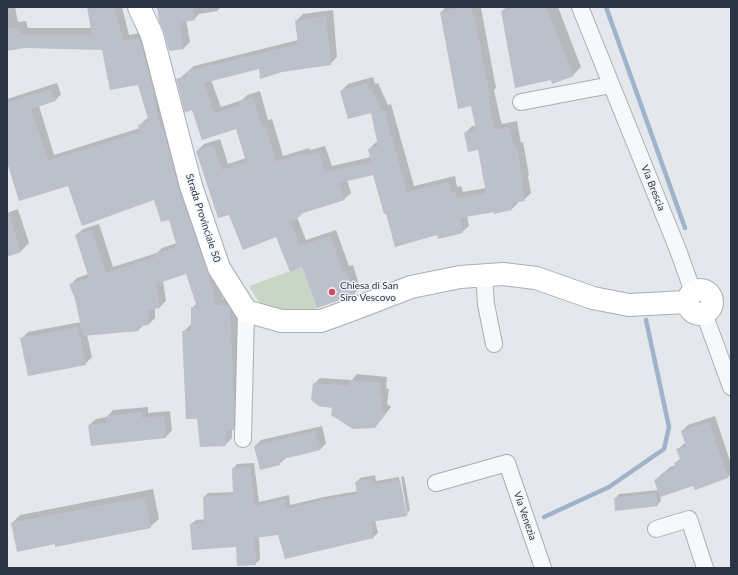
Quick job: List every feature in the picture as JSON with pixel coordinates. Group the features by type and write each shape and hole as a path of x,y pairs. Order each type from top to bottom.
{"street":[{"name":"Strada Provinciale 50","path":"139,7 152,35 191,186 219,268 246,311"},
{"name":"Via Brescia","path":"580,7 678,250 705,301 730,380"},
{"path":"522,102 611,85"},
{"path":"243,438 246,311 281,321 321,321 410,287 460,277 503,274 536,278 593,298 629,305 705,301"},
{"path":"484,275 486,304 494,344"},
{"name":"Via Venezia","path":"436,484 507,464 543,568"},
{"path":"656,529 689,518 705,568"}],"green space":[{"path":"302,267 317,308 310,311 288,312 268,307 259,302 249,286"}],"building":[{"path":"87,7 114,7 123,41 139,38 152,85 160,126 162,125 179,190 217,305 227,305 230,310 234,430 226,430 226,446 200,447 197,419 186,419 182,331 191,331 191,307 197,307 186,274 156,284 160,308 148,310 149,325 138,326 139,331 83,336 75,299 69,284 89,278 75,235 92,230 106,273 155,257 154,254 177,247 169,220 161,222 154,200 82,226 68,186 19,201 7,162 7,103 51,89 55,101 31,109 48,161 140,132 138,125 149,122 138,85 110,90 102,50 24,48 7,51 7,29 20,27 21,34 92,35"},
{"path":"157,7 193,7 195,20 180,23 184,49 169,51 164,32 159,21"},
{"path":"471,7 472,14 474,14 490,96 488,96 493,125 495,130 510,127 514,149 517,148 523,183 521,183 525,201 511,203 512,210 494,214 494,212 460,218 463,233 438,239 437,235 395,247 373,175 339,183 345,200 300,214 301,216 290,221 300,246 330,236 343,272 346,271 354,295 317,308 302,267 290,272 276,237 243,250 229,215 218,218 196,151 213,145 222,170 246,162 236,129 202,140 192,110 185,113 176,79 187,76 186,72 298,44 295,21 326,16 331,65 282,72 260,79 259,69 204,83 214,113 240,105 239,102 253,97 262,126 265,125 276,162 302,154 303,156 319,152 325,172 371,162 368,149 378,146 371,113 348,119 340,91 367,83 368,90 371,89 382,111 384,110 407,192 448,182 451,193 455,192 456,199 486,193 478,150 468,152 464,133 476,130 471,106 458,109 440,12"},
{"path":"517,7 546,7 574,76 552,84 551,80 515,88 501,11"},
{"path":"7,216 10,216 21,252 7,257"},
{"path":"78,327 86,365 28,376 20,338"},
{"path":"350,380 381,383 380,395 383,395 381,410 386,413 375,428 353,429 331,415 332,408 319,406 311,400 313,383 349,386"},
{"path":"142,412 142,418 164,416 166,438 91,446 88,425 106,423 106,416"},
{"path":"709,422 728,478 695,490 693,486 660,497 654,480 664,476 663,473 676,468 674,463 681,461 676,449 686,446 681,431"},
{"path":"315,431 320,450 279,460 280,465 260,470 254,446"},
{"path":"250,467 255,506 285,499 286,509 357,494 355,482 371,479 372,485 400,480 407,516 371,522 374,538 285,559 278,535 255,538 256,565 237,566 236,547 192,550 190,524 204,523 203,497 233,495 232,468"},
{"path":"656,493 658,506 615,511 614,498"},
{"path":"145,497 151,528 55,547 55,544 17,552 11,523"}],"waterway":[{"path":"606,7 685,228"},
{"path":"544,517 609,487 664,449 669,427 646,320"}],"place":[{"name":"Chiesa di San Siro Vescovo","path":"332,292"}]}
